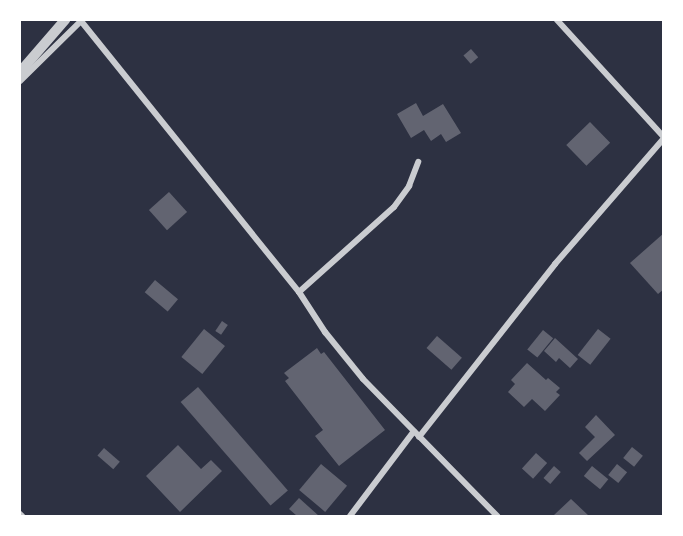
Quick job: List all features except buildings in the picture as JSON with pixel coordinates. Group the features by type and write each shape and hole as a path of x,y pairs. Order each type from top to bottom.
{"street":[{"path":"20,72 65,20"},
{"path":"20,81 84,20 299,292 325,332 363,379 497,516"},
{"path":"419,437 548,273 663,141 557,20"},
{"path":"299,292 394,207 409,186 418,162"},
{"path":"350,516 414,431"}]}
